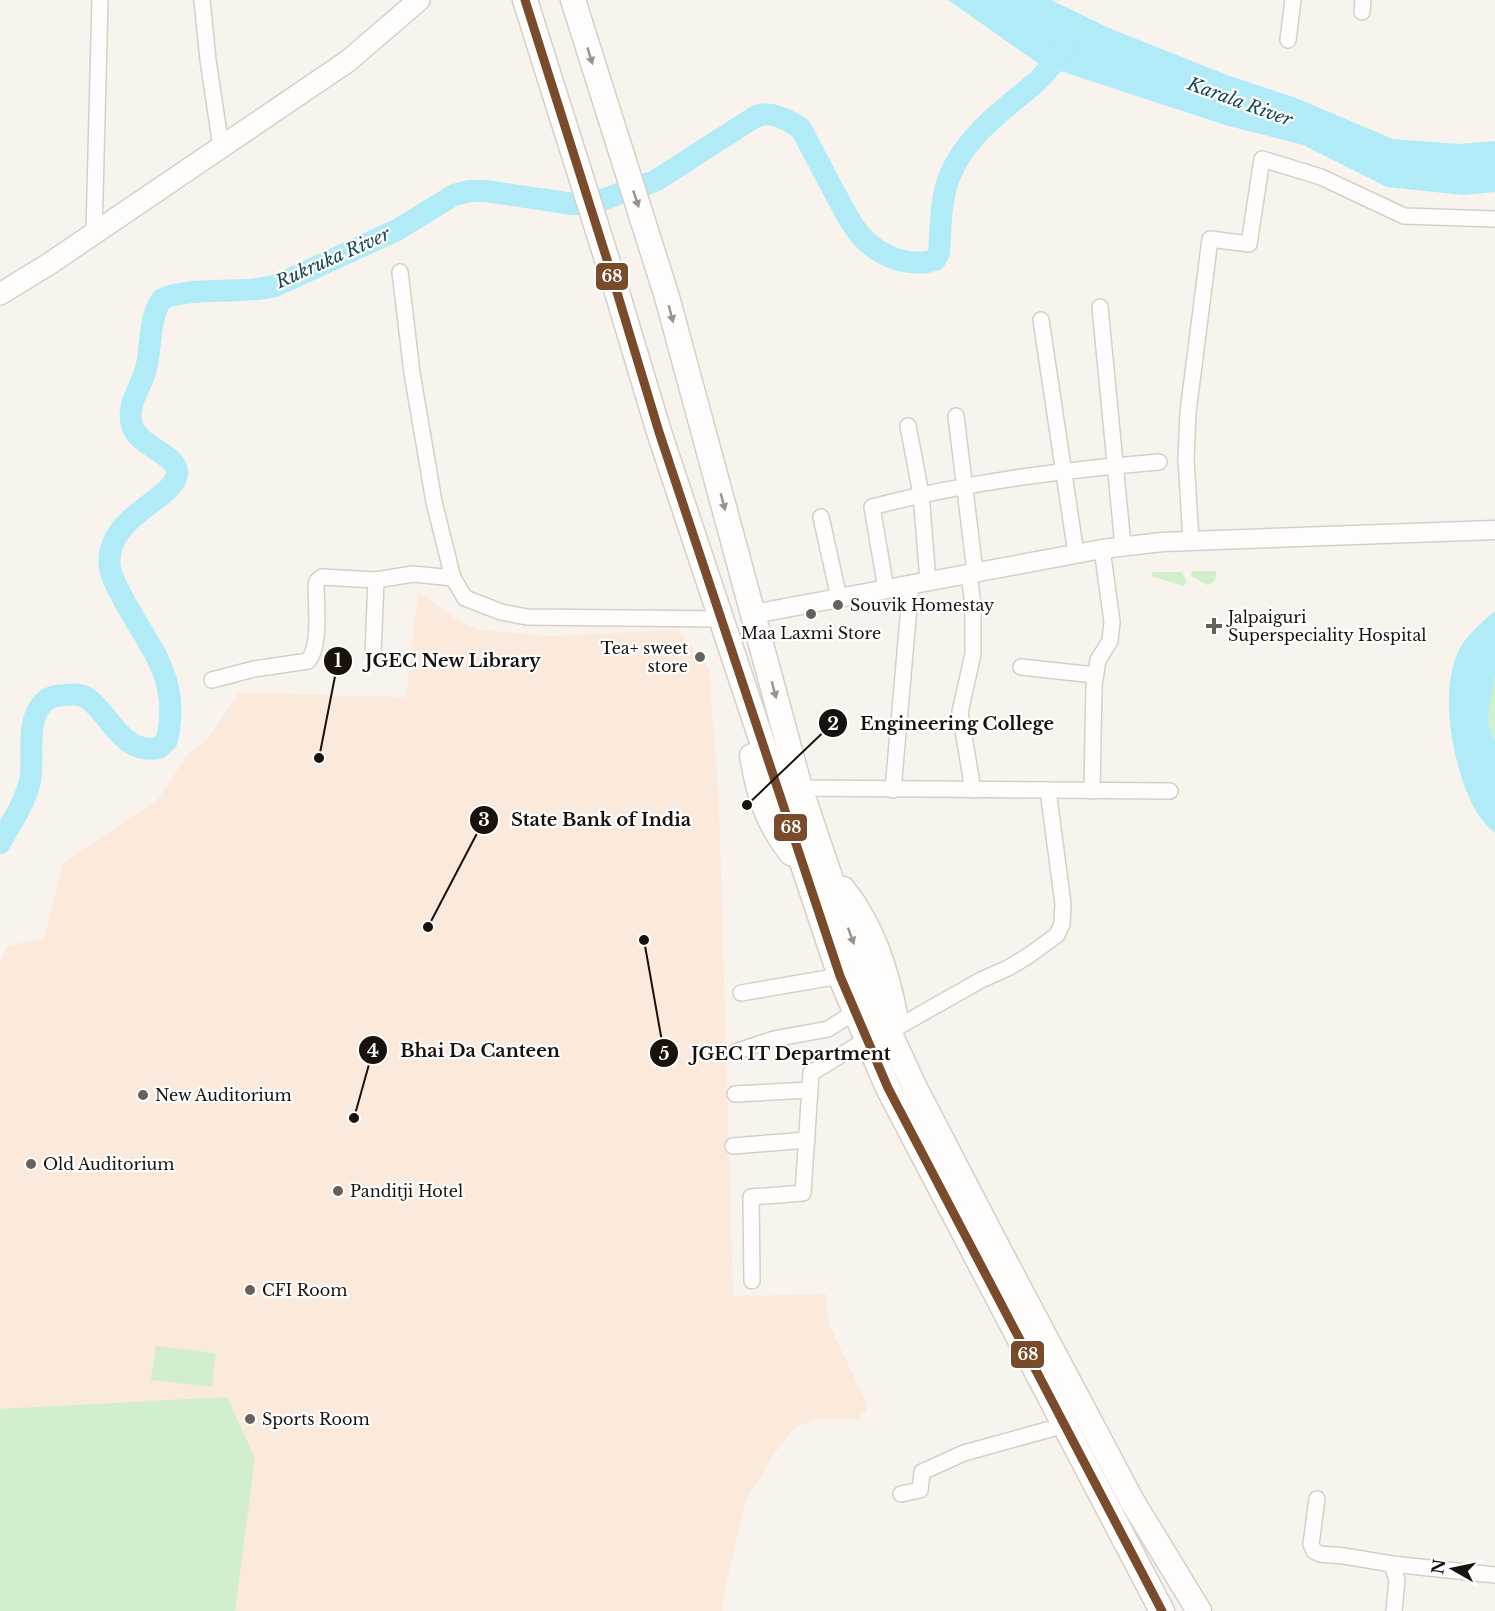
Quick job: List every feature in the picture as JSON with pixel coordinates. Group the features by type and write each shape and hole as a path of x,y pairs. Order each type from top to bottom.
{"highway":[{"path":"525,0 579,168 659,432 746,696 816,870 908,1072 999,1250 1132,1502 1199,1611"},
{"path":"573,0 654,258 753,614 800,788 840,976 888,1089 1162,1611"},
{"path":"721,620 753,614"},
{"path":"816,870 854,902 872,935 893,1002 908,1072"}],"main road":[{"path":"0,294 348,61 419,0"}],"street":[{"path":"94,233 100,0"},
{"path":"202,0 208,60 222,147"},
{"path":"1288,40 1293,0"},
{"path":"1191,540 1186,459 1188,412 1210,239 1249,244 1262,159 1321,177 1404,216 1495,219"},
{"path":"400,272 411,362 434,502 453,578 465,598 501,612 527,617 721,620"},
{"path":"1100,307 1123,546"},
{"path":"1041,320 1076,554"},
{"path":"956,416 966,486 973,613 973,654 960,712 973,790"},
{"path":"893,790 920,583 921,494 908,426"},
{"path":"886,589 872,507 921,494 1064,470 1159,462"},
{"path":"821,517 838,598"},
{"path":"753,614 1123,546 1191,540 1495,530"},
{"path":"1092,791 1095,675 1098,660 1110,641 1112,633 1102,549"},
{"path":"212,680 244,671 308,661 314,651 317,580 322,577 376,580 413,574 453,578"},
{"path":"373,654 376,580"},
{"path":"1021,667 1095,675"},
{"path":"800,788 1170,791"},
{"path":"898,1027 981,980 1008,968 1057,935 1062,924 1063,904 1048,790"},
{"path":"741,993 840,976"},
{"path":"735,1052 774,1039 828,1029 855,1012"},
{"path":"752,1281 751,1197 803,1193 811,1073 866,1040"},
{"path":"735,1094 810,1090"},
{"path":"733,1146 807,1140"},
{"path":"901,1494 920,1490 922,1472 964,1453 1065,1425"},
{"path":"1317,1499 1311,1544 1314,1551 1320,1554 1495,1575"},
{"path":"1392,1564 1397,1580 1394,1611"}],"shaded area":[{"path":"418,592 459,621 479,630 548,636 678,630 709,668 719,803 733,1296 826,1294 829,1324 867,1409 858,1419 819,1418 794,1428 774,1454 745,1503 722,1611 0,1611 0,962 8,946 44,938 63,863 158,799 190,751 208,739 239,693 406,697"}],"green space":[{"path":"1192,571 1216,571 1216,579 1207,585 1191,576"},
{"path":"1153,572 1182,572 1187,582 1183,586 1151,576"},
{"path":"1495,679 1495,740 1489,726 1488,710"},
{"path":"156,1346 216,1353 212,1387 151,1380"},
{"path":"227,1397 255,1458 235,1611 0,1611 0,1409"}],"water":[{"name":"Karala River","path":"948,0 1051,0 1109,28 1227,75 1296,98 1393,139 1458,144 1495,141 1495,192 1463,195 1387,187 1303,145 1225,125 1039,64"},
{"path":"1495,611 1495,677 1488,717 1495,740 1495,833 1479,816 1462,780 1452,736 1449,690 1452,670 1461,646"}],"waterway":[{"name":"Rukruka River","path":"0,843 28,789 34,719 38,710 49,698 71,694 87,698 126,740 136,746 146,749 159,748 167,740 170,701 162,669 117,588 110,569 111,551 117,535 127,522 174,483 177,473 176,466 165,455 136,433 131,417 132,403 146,369 154,315 162,299 187,293 261,289 275,286 397,230 454,195 470,191 485,191 573,204 599,201 655,181 751,119 765,114 782,118 801,129 851,223 870,245 878,251 906,262 935,260 939,253 944,194 957,161 986,125 1043,75 1067,44"}],"transit line":[{"name":"68","path":"525,0 659,432 840,976 888,1088 1162,1611"}],"place":[{"name":"Souvik Homestay","path":"838,605"},
{"name":"Maa Laxmi Store","path":"811,614"},
{"name":"Jalpaiguri Superspeciality Hospital","path":"1214,626"},
{"name":"Tea+ sweet store","path":"700,657"},
{"name":"JGEC New Library","path":"319,758"},
{"name":"Engineering College","path":"747,805"},
{"name":"State Bank of India","path":"428,927"},
{"name":"JGEC IT Department","path":"644,940"},
{"name":"New Auditorium","path":"143,1095"},
{"name":"Bhai Da Canteen","path":"354,1118"},
{"name":"Old Auditorium","path":"31,1164"},
{"name":"Panditji Hotel","path":"338,1191"},
{"name":"CFI Room","path":"250,1290"},
{"name":"Sports Room","path":"250,1419"}]}
